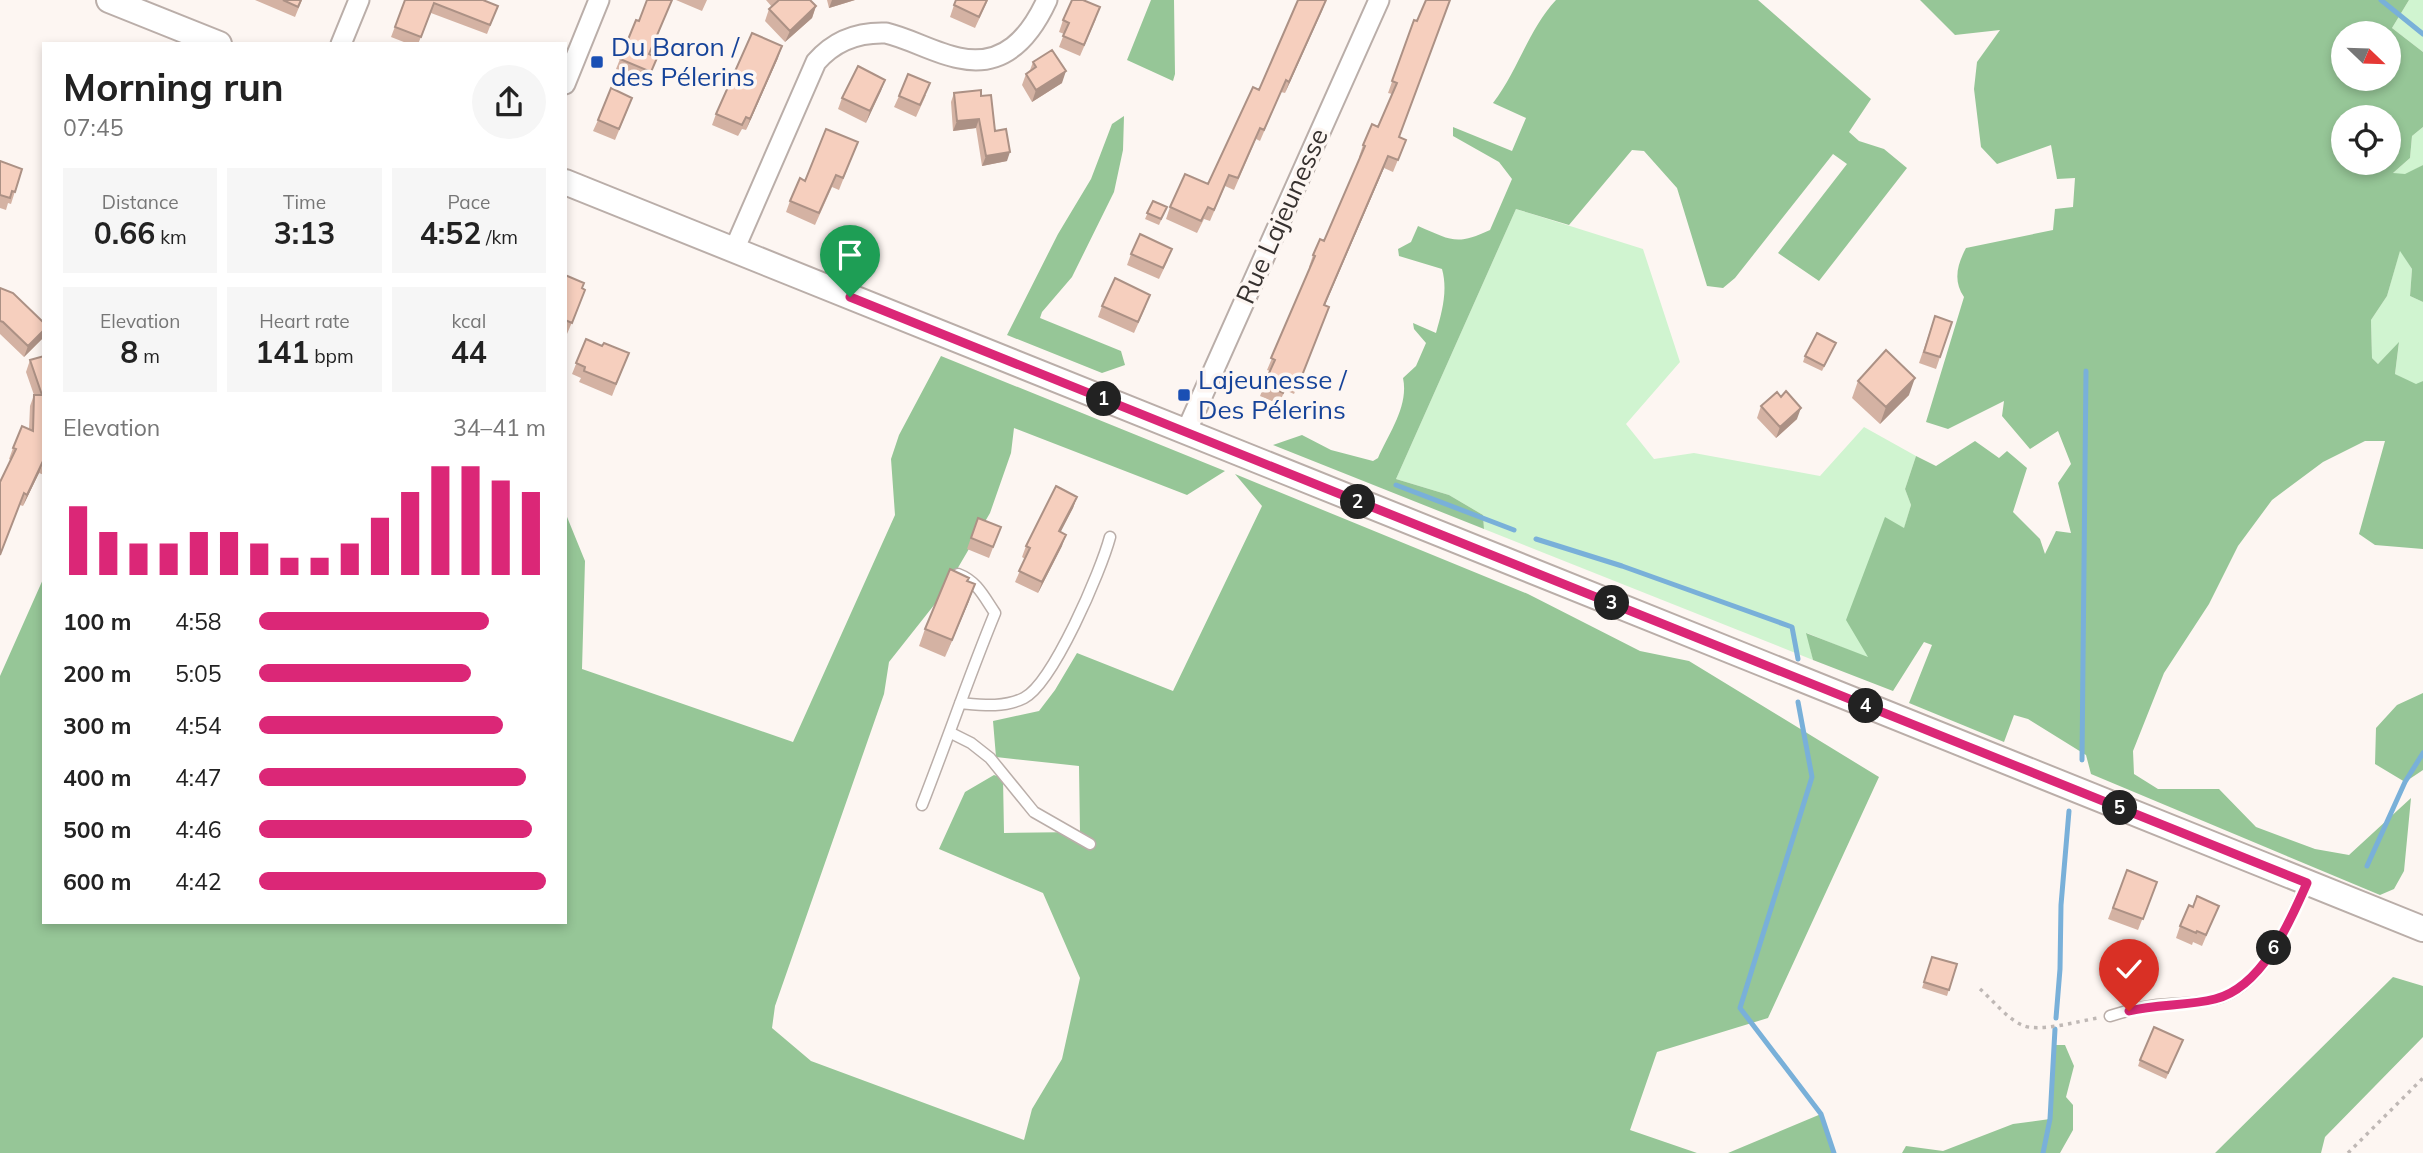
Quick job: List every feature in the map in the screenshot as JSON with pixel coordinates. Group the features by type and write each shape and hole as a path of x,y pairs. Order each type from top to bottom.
{"street":[{"path":"109,0 214,42"},
{"path":"342,42 359,0"},
{"path":"567,79 599,0"},
{"path":"734,250 816,62 826,51 845,39 886,33 961,59 983,59 1001,54 1026,37 1036,24 1047,0"},
{"name":"Rue Lajeunesse","path":"1186,432 1379,0"},
{"path":"567,183 2423,929"}],"lane":[{"path":"960,703 992,706 1007,704 1022,699 1041,684 1057,659 1088,593 1110,537"},
{"path":"922,805 995,612 977,586 958,574"},
{"path":"951,733 971,743 990,758 1034,812 1090,844"},
{"path":"2110,1016 2149,1006 2216,999 2239,989 2255,974 2273,949 2292,917 2307,883"}],"path":[{"path":"1980,989 2025,1027 2037,1028 2110,1016"},
{"path":"2348,1153 2423,1078"}],"green space":[{"path":"1151,0 1174,0 1173,81 1127,60"},
{"path":"1556,0 1758,0 1871,99 1849,132 1859,141 1884,149 1907,168 1819,281 1778,253 1847,164 1833,154 1735,278 1723,288 1707,286 1677,188 1644,151 1632,150 1569,225 1516,209 1396,479 1449,495 1483,515 1484,529 1273,445 1302,435 1331,450 1373,461 1378,458 1401,409 1403,378 1416,366 1426,343 1414,329 1413,323 1436,333 1444,293 1442,269 1399,256 1398,249 1411,242 1418,226 1454,239 1469,238 1490,230 1512,179 1499,162 1453,136 1453,127 1512,151 1526,118 1493,103 1538,24"},
{"path":"1920,0 2409,0 2396,21 2331,21 2331,91 2401,91 2401,35 2423,52 2423,127 2412,136 2410,158 2401,166 2401,105 2331,105 2331,175 2401,175 2423,165 2423,302 2410,296 2412,269 2400,251 2387,296 2371,320 2372,358 2378,364 2399,342 2395,374 2416,384 2423,381 2423,549 2375,545 2359,534 2385,441 2365,441 2323,462 2272,500 2238,546 2209,604 2164,673 2133,751 2134,774 2158,789 2219,789 2256,827 2315,849 2349,855 2411,798 2404,871 2394,889 2380,895 2091,774 2086,755 2028,719 2014,715 2004,742 1909,703 1932,645 1924,642 1893,691 1813,660 1806,633 1868,657 1846,620 1885,517 1904,528 1911,505 1905,489 1916,456 1936,466 1975,441 1999,458 2007,451 2027,468 2013,512 2040,539 2045,554 2056,531 2071,533 2058,483 2071,464 2058,431 2030,449 2002,416 2004,401 1948,429 1926,422 1964,297 1958,285 1957,273 1966,248 2053,230 2055,209 2073,207 2075,178 2057,179 2051,145 1997,164 1981,147 1974,89 1977,62 2000,30 1955,35"},
{"path":"2409,0 2423,0 2423,52 2401,35 2401,21 2396,21"},
{"path":"1124,116 1123,150 1114,192 1072,277 1042,312 1040,318 1121,351 1125,365 1102,373 1007,335 1058,234 1091,179 1112,124"},
{"path":"2423,127 2423,165 2401,175 2401,166 2410,158 2412,136"},
{"path":"1516,209 1643,249 1680,362 1626,424 1654,459 1694,453 1820,476 1864,427 1916,456 1905,489 1911,505 1904,529 1885,518 1868,658 1807,633 1813,660 1484,529 1483,515 1449,495 1396,479"},
{"path":"2400,250 2412,269 2410,296 2423,302 2423,381 2416,385 2395,374 2399,343 2378,364 2372,358 2371,320 2387,296"},
{"path":"941,356 1225,471 1187,495 1014,428 1011,453 990,513 942,595 889,662 884,694 775,1006 772,1028 811,1061 1024,1140 1032,1109 1062,1059 1080,978 1043,893 939,849 965,792 994,775 1003,778 1004,833 1080,832 1079,766 996,757 993,721 1039,711 1077,653 1173,691 1262,506 1235,474 1528,594 1640,651 1689,661 1879,777 1768,1018 1657,1052 1630,1130 1697,1153 0,1153 0,676 42,582 42,924 567,924 567,517 585,561 582,669 793,742 895,515 891,459 899,435"},
{"path":"2423,693 2423,770 2405,782 2375,764 2376,728 2397,705"},
{"path":"2393,977 2423,986 2423,1037 2325,1137 2321,1153 2215,1153"},
{"path":"2055,1045 2065,1045 2074,1066 2066,1097 2073,1105 2073,1130 2060,1153 1902,1153 1906,1146 1943,1151 2013,1124 2050,1119"},
{"path":"1821,1114 1834,1153 1728,1153"}],"building":[{"path":"283,0 301,0 298,7"},
{"path":"405,0 483,0 498,6 490,25 434,3 421,37 395,27"},
{"path":"647,0 672,0 649,54 657,58 651,72 620,59"},
{"path":"779,0 810,0 816,6 790,31 769,9"},
{"path":"956,0 987,0 979,17 954,5"},
{"path":"1072,0 1083,0 1100,7 1084,45 1063,36 1069,23 1063,20"},
{"path":"1298,0 1326,0 1289,82 1286,80 1264,130 1260,128 1238,178 1229,175 1214,210 1208,207 1201,221 1170,207 1185,174 1208,184 1253,87 1259,90"},
{"path":"1426,0 1450,0 1399,137 1406,140 1398,160 1388,156 1324,305 1329,307 1299,383 1289,378 1283,393 1264,384 1275,360 1271,358 1320,239 1324,241 1372,124 1378,127 1397,83 1392,81 1414,20 1417,21"},
{"path":"752,33 782,46 750,119 746,117 742,125 716,114"},
{"path":"1052,50 1066,71 1036,90 1026,74 1036,67 1033,62"},
{"path":"858,66 885,80 870,111 842,98"},
{"path":"908,74 930,83 920,105 899,96"},
{"path":"611,88 632,98 619,129 598,120"},
{"path":"981,90 981,96 991,95 995,131 1006,129 1010,152 986,156 979,119 957,121 954,93"},
{"path":"826,129 858,142 843,178 836,175 819,213 790,201 800,178 805,181"},
{"path":"0,161 22,169 15,192 12,191 10,198 0,195"},
{"path":"1153,201 1167,207 1161,219 1147,213"},
{"path":"1140,234 1172,249 1163,268 1131,254"},
{"path":"567,276 584,283 582,288 585,290 572,323 567,321"},
{"path":"1115,278 1150,295 1138,322 1102,306"},
{"path":"0,288 13,293 42,321 42,332 28,346 0,321"},
{"path":"1935,316 1952,322 1940,357 1924,352"},
{"path":"1817,333 1836,343 1824,366 1805,356"},
{"path":"586,339 629,353 616,384 584,371 585,367 576,363"},
{"path":"1886,350 1915,378 1886,407 1858,381"},
{"path":"42,357 42,395 30,360"},
{"path":"1786,391 1801,408 1780,427 1761,406 1777,392 1781,397"},
{"path":"34,395 42,395 42,463 27,495 24,493 0,555 0,482 16,449 13,448 22,426 33,431"},
{"path":"1056,486 1077,497 1059,531 1066,535 1042,582 1019,571 1030,548 1026,546"},
{"path":"978,518 1001,527 993,547 971,538"},
{"path":"950,569 975,584 952,640 925,629"},
{"path":"2127,870 2157,882 2143,919 2113,908"},
{"path":"2197,896 2219,906 2206,935 2180,926 2189,905 2193,907"},
{"path":"1932,957 1957,964 1949,990 1924,982"},
{"path":"2154,1027 2183,1040 2168,1073 2140,1060"}],"waterway":[{"path":"2381,0 2423,34"},
{"path":"2082,760 2086,371"},
{"path":"1396,485 1514,530"},
{"path":"1536,539 1622,566 1792,627 1798,659"},
{"path":"1798,702 1812,777 1740,1008 1821,1114 1834,1153"},
{"path":"2367,866 2405,782 2423,753"},
{"path":"2056,1018 2069,811"},
{"path":"2043,1153 2050,1119 2055,1029"}],"place":[{"name":"Du Baron / des Pélerins","path":"597,62"},
{"name":"Lajeunesse / Des Pélerins","path":"1184,395"}],"route":[{"path":"850,297 2307,883 2292,917 2273,949 2255,974 2239,989 2216,999 2157,1005 2129,1011"}]}
